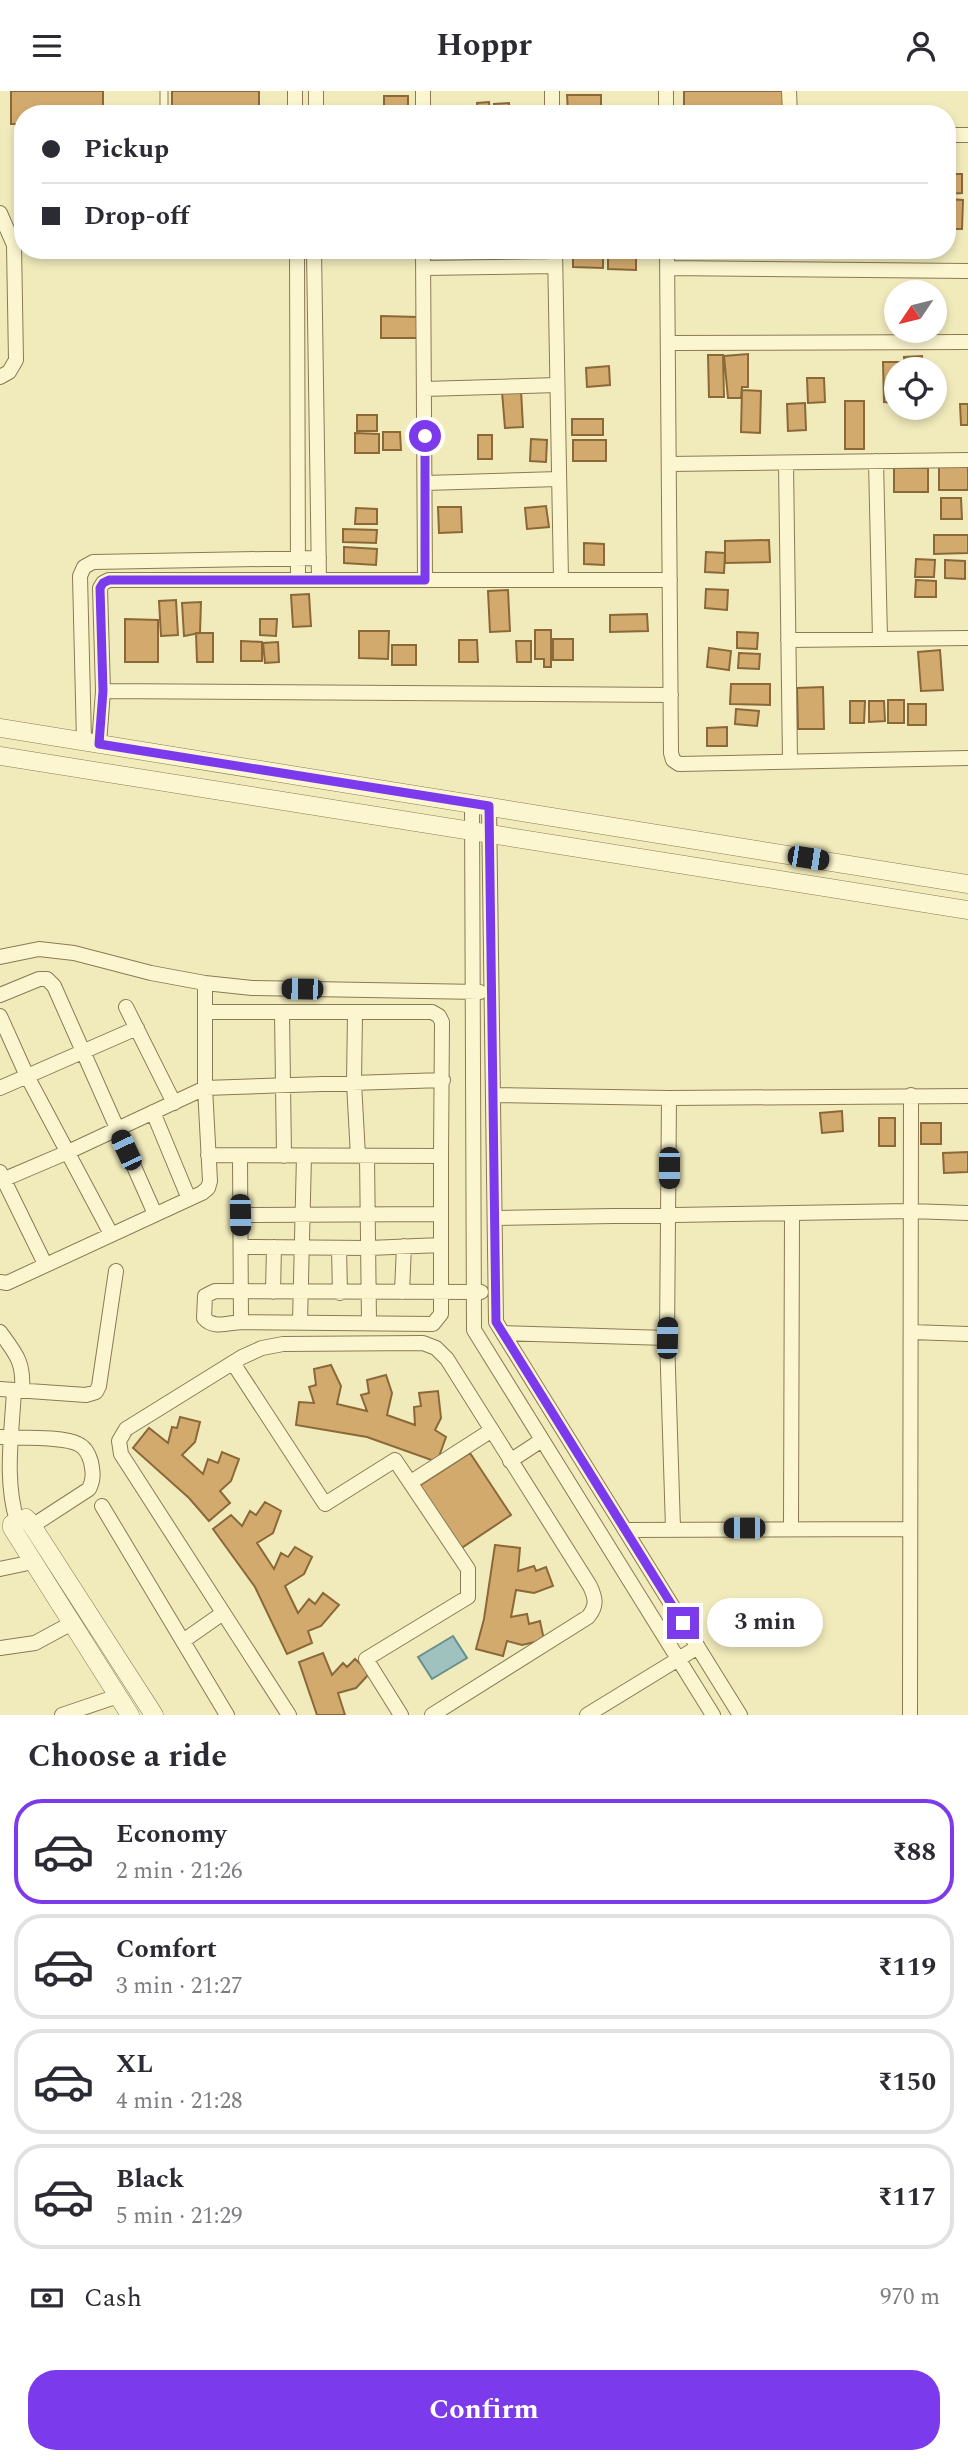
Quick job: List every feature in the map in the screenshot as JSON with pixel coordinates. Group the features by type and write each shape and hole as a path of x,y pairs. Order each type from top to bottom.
{"street":[{"path":"0,213 14,245"},
{"path":"0,377 9,372 16,360 14,259"},
{"path":"297,259 298,580"},
{"path":"314,259 319,580"},
{"path":"424,259 425,580"},
{"path":"555,259 561,580"},
{"path":"667,259 673,760 680,764 968,758"},
{"path":"424,268 555,266"},
{"path":"667,268 968,271"},
{"path":"668,343 968,342"},
{"path":"424,389 557,385"},
{"path":"669,464 968,460"},
{"path":"876,461 880,639"},
{"path":"786,463 790,760"},
{"path":"425,483 559,479"},
{"path":"92,743 80,576 84,567 93,562 319,558"},
{"path":"84,567 103,583"},
{"path":"92,743 103,691 100,588 109,580 670,580"},
{"path":"788,640 968,638"},
{"path":"103,691 671,695"},
{"path":"0,728 968,884"},
{"path":"0,756 968,909"},
{"path":"480,805 472,991 474,1330 713,1715"},
{"path":"480,831 491,993 496,1322 740,1715"},
{"path":"0,957 39,949 74,953 151,973 252,988 491,993"},
{"path":"0,995 39,979 47,979 54,986 155,1214"},
{"path":"0,1282 7,1283 208,1188 210,1181 205,1088 205,983"},
{"path":"126,1007 174,1103"},
{"path":"205,1012 432,1012 439,1016 442,1022 443,1080 441,1156 441,1214 441,1245 441,1291 441,1314 433,1324 209,1324 204,1318 204,1301 209,1293 369,1293 441,1291 495,1291"},
{"path":"282,1012 284,1156"},
{"path":"355,1013 354,1083 368,1214 369,1322"},
{"path":"0,1016 27,1076 111,1234"},
{"path":"0,1088 137,1028"},
{"path":"45,1264 1,1178 68,1152 205,1088 443,1080"},
{"path":"493,1095 669,1098 968,1096"},
{"path":"910,1715 911,1095"},
{"path":"669,1098 667,1338 673,1528"},
{"path":"153,1112 189,1199"},
{"path":"208,1155 441,1156"},
{"path":"240,1156 241,1322"},
{"path":"300,1322 304,1156"},
{"path":"495,1218 910,1211 968,1213"},
{"path":"240,1215 441,1214"},
{"path":"790,1528 792,1214"},
{"path":"241,1247 369,1248 441,1245"},
{"path":"402,1292 404,1246"},
{"path":"273,1292 274,1247"},
{"path":"339,1248 340,1293"},
{"path":"12,1390 86,1395 96,1392 116,1271"},
{"path":"0,1332 16,1352 23,1371 12,1390 6,1437 5,1484 15,1524 33,1562 130,1715"},
{"path":"911,1332 968,1334"},
{"path":"502,1333 667,1338"},
{"path":"289,1715 121,1454 119,1441 126,1429 262,1348 283,1344 423,1343 436,1348 447,1359 595,1598 595,1608 588,1617 432,1715"},
{"path":"233,1363 325,1504 395,1460 468,1569 467,1597 366,1659 401,1715"},
{"path":"411,1482 492,1430"},
{"path":"6,1437 76,1442 89,1456 93,1472 93,1482 89,1489 15,1524"},
{"path":"510,1461 542,1440"},
{"path":"102,1506 228,1715"},
{"path":"15,1524 154,1715"},
{"path":"625,1529 909,1529"},
{"path":"0,1569 33,1562"},
{"path":"183,1641 223,1613"},
{"path":"0,1648 35,1643 72,1623"},
{"path":"587,1715 698,1647"},
{"path":"62,1715 118,1696"}],"water":[{"path":"453,1636 467,1658 432,1679 418,1657"}],"building":[{"path":"11,91 103,91 103,105 14,105 14,124 11,124"},
{"path":"172,91 259,91 259,105 172,105"},
{"path":"684,91 783,91 783,105 684,105"},
{"path":"567,95 601,95 601,105 568,105"},
{"path":"384,96 408,96 408,105 384,105"},
{"path":"956,174 962,174 962,193 956,193"},
{"path":"956,200 963,200 962,229 956,229"},
{"path":"573,259 603,259 603,268 573,267"},
{"path":"608,259 636,259 636,270 608,269"},
{"path":"381,316 418,317 418,338 381,338"},
{"path":"748,354 748,387 742,387 741,398 728,398 724,356"},
{"path":"708,355 723,355 724,397 709,397"},
{"path":"609,366 610,385 587,387 586,368"},
{"path":"807,378 824,378 825,402 808,403"},
{"path":"521,390 523,427 505,428 502,392"},
{"path":"742,390 761,391 760,433 741,432"},
{"path":"845,401 864,401 864,449 845,449"},
{"path":"805,403 806,430 788,431 787,404"},
{"path":"960,404 968,404 968,425 961,425"},
{"path":"357,415 377,415 377,431 357,431"},
{"path":"572,419 603,419 603,435 572,435"},
{"path":"383,432 400,432 401,450 383,450"},
{"path":"355,433 379,434 379,453 355,453"},
{"path":"478,435 492,435 492,459 478,459"},
{"path":"531,439 547,440 546,462 530,461"},
{"path":"573,440 606,440 606,461 573,461"},
{"path":"939,465 968,465 968,490 939,490"},
{"path":"894,468 928,468 928,492 894,492"},
{"path":"941,498 961,498 962,519 941,519"},
{"path":"546,506 549,527 527,529 525,508"},
{"path":"438,507 461,507 462,532 439,533"},
{"path":"356,508 377,509 377,524 355,524"},
{"path":"343,529 377,530 376,543 343,542"},
{"path":"934,535 968,535 968,553 934,554"},
{"path":"769,540 770,562 725,563 725,541"},
{"path":"584,543 604,544 604,565 584,564"},
{"path":"344,547 377,549 376,565 344,563"},
{"path":"706,552 725,553 724,573 705,572"},
{"path":"916,559 935,560 934,577 915,577"},
{"path":"945,560 965,561 965,579 945,578"},
{"path":"916,580 936,581 936,597 915,597"},
{"path":"706,589 728,590 727,610 705,608"},
{"path":"508,590 510,631 490,632 488,591"},
{"path":"309,594 311,626 293,627 291,595"},
{"path":"176,600 178,635 161,636 159,601"},
{"path":"201,602 200,633 184,636 182,603"},
{"path":"647,614 648,631 610,632 610,615"},
{"path":"125,619 158,620 158,662 125,662"},
{"path":"260,619 277,619 276,636 260,635"},
{"path":"535,630 551,630 551,667 544,667 544,659 535,659"},
{"path":"359,631 389,631 388,659 359,658"},
{"path":"737,632 758,633 757,649 737,648"},
{"path":"196,633 213,633 213,662 197,662"},
{"path":"553,639 573,639 573,660 553,660"},
{"path":"459,640 477,640 478,662 459,662"},
{"path":"241,641 262,642 262,661 241,661"},
{"path":"516,641 531,641 531,662 517,662"},
{"path":"278,642 279,662 265,663 263,643"},
{"path":"392,645 416,645 416,665 392,665"},
{"path":"709,648 731,651 729,670 707,667"},
{"path":"940,650 943,690 921,691 918,652"},
{"path":"739,653 760,654 759,669 738,668"},
{"path":"731,684 770,684 770,705 730,704"},
{"path":"823,687 824,729 798,729 797,688"},
{"path":"888,700 904,700 904,723 888,723"},
{"path":"850,701 865,701 864,723 850,723"},
{"path":"869,701 884,701 885,721 869,722"},
{"path":"908,704 926,704 926,725 908,725"},
{"path":"736,709 759,711 757,726 735,724"},
{"path":"727,727 727,746 707,746 707,728"},
{"path":"842,1111 843,1131 822,1133 820,1113"},
{"path":"879,1118 895,1118 895,1146 879,1146"},
{"path":"921,1123 941,1123 941,1144 921,1144"},
{"path":"968,1152 968,1172 944,1173 943,1153"},
{"path":"331,1365 341,1386 337,1404 367,1411 361,1395 369,1393 367,1380 386,1375 392,1393 387,1415 415,1425 414,1407 421,1406 419,1393 438,1391 441,1418 435,1430 446,1437 437,1462 367,1437 296,1425 299,1402 314,1403 309,1387 316,1385 314,1369"},
{"path":"180,1417 200,1422 195,1442 182,1455 203,1474 208,1459 218,1463 222,1452 239,1459 231,1481 220,1491 230,1503 209,1521 189,1498 133,1448 149,1428 168,1443 172,1427 177,1428"},
{"path":"470,1453 511,1515 460,1549 419,1486"},
{"path":"265,1502 281,1511 273,1533 257,1543 274,1569 281,1553 288,1557 295,1547 312,1557 304,1574 285,1586 298,1613 309,1599 315,1604 323,1593 339,1605 321,1626 308,1631 312,1643 287,1654 255,1587 213,1529 231,1515 242,1526 250,1511 256,1515"},
{"path":"495,1545 520,1548 518,1571 534,1566 536,1571 546,1567 553,1586 534,1593 516,1590 511,1617 527,1614 529,1624 540,1621 544,1640 522,1645 507,1641 503,1656 476,1649 484,1619"},
{"path":"323,1653 332,1675 343,1663 347,1667 355,1659 370,1673 356,1688 338,1693 345,1715 317,1715 299,1662"}],"route":[{"path":"425,436 425,580 109,580 103,583 100,588 103,691 99,744 489,806 496,1322 683,1623"}]}
